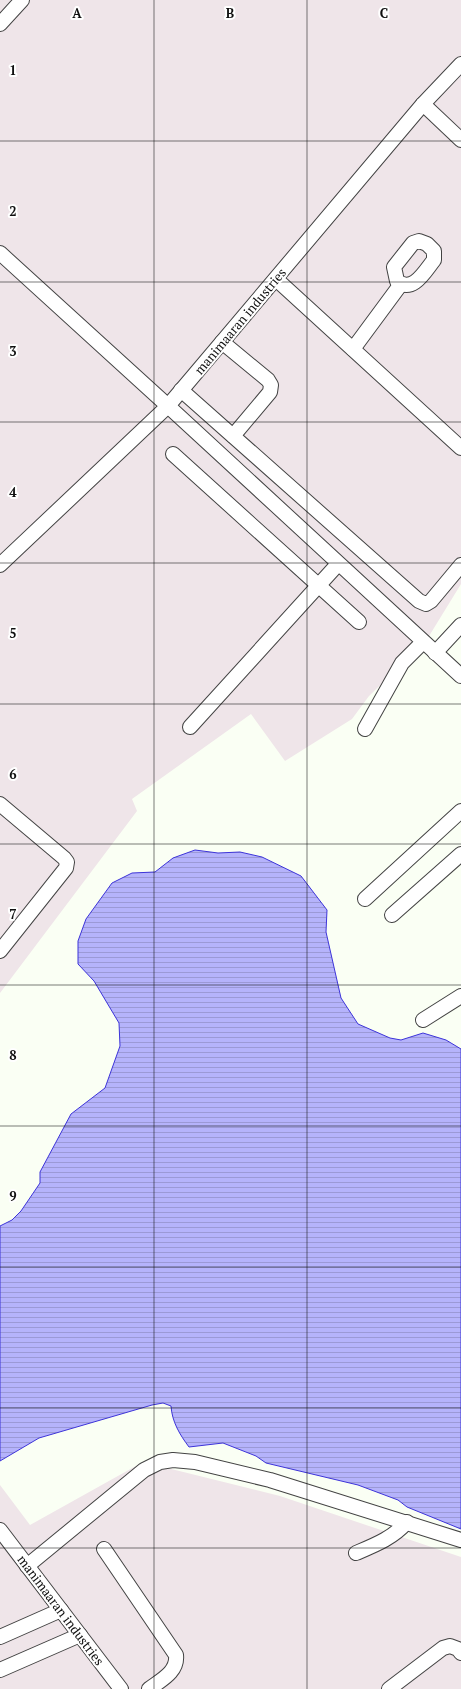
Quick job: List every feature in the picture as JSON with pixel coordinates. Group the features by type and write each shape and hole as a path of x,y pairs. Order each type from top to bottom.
{"street":[{"path":"0,24 22,0"},
{"name":"manimaaran industries","path":"0,564 168,406 424,104 461,64"},
{"path":"424,104 461,140"},
{"path":"0,253 461,676"},
{"path":"276,279 461,448"},
{"path":"353,349 401,284"},
{"path":"222,342 268,380 271,385 270,392 233,436"},
{"path":"181,390 419,601 426,604 430,602 461,565"},
{"path":"172,454 359,622"},
{"path":"190,727 338,564"},
{"path":"435,653 461,625"},
{"path":"365,729 402,663 423,642"},
{"path":"0,804 67,862 66,868 3,941"},
{"path":"365,899 461,811"},
{"path":"392,915 461,854"},
{"path":"423,1020 461,996"},
{"path":"27,1566 144,1470 160,1462 173,1460 195,1462 270,1480 461,1540"},
{"path":"356,1553 386,1540 400,1531 407,1522"},
{"name":"manimaaran industries","path":"0,1530 121,1689"},
{"path":"104,1549 176,1655 177,1662 174,1669 149,1689"},
{"path":"0,1638 61,1610"},
{"path":"0,1670 80,1635"},
{"path":"389,1689 444,1648 450,1646 458,1649 461,1653"}],"shaded area":[{"path":"0,0 461,0 461,584 426,641 369,696 352,719 285,761 251,714 132,799 137,811 0,993"},
{"path":"143,1462 280,1496 461,1557 461,1689 0,1689 0,1485 30,1525"}],"water":[{"path":"195,850 218,853 240,852 262,857 301,876 327,910 326,932 341,998 358,1024 390,1038 401,1040 423,1033 446,1040 461,1049 461,1529 407,1507 398,1500 358,1485 266,1463 256,1456 223,1443 189,1447 177,1428 171,1406 163,1403 39,1438 0,1461 0,1226 12,1220 21,1211 40,1183 40,1172 71,1114 105,1088 120,1046 119,1023 94,981 78,964 78,941 86,919 112,883 132,873 155,872 173,858"}]}
